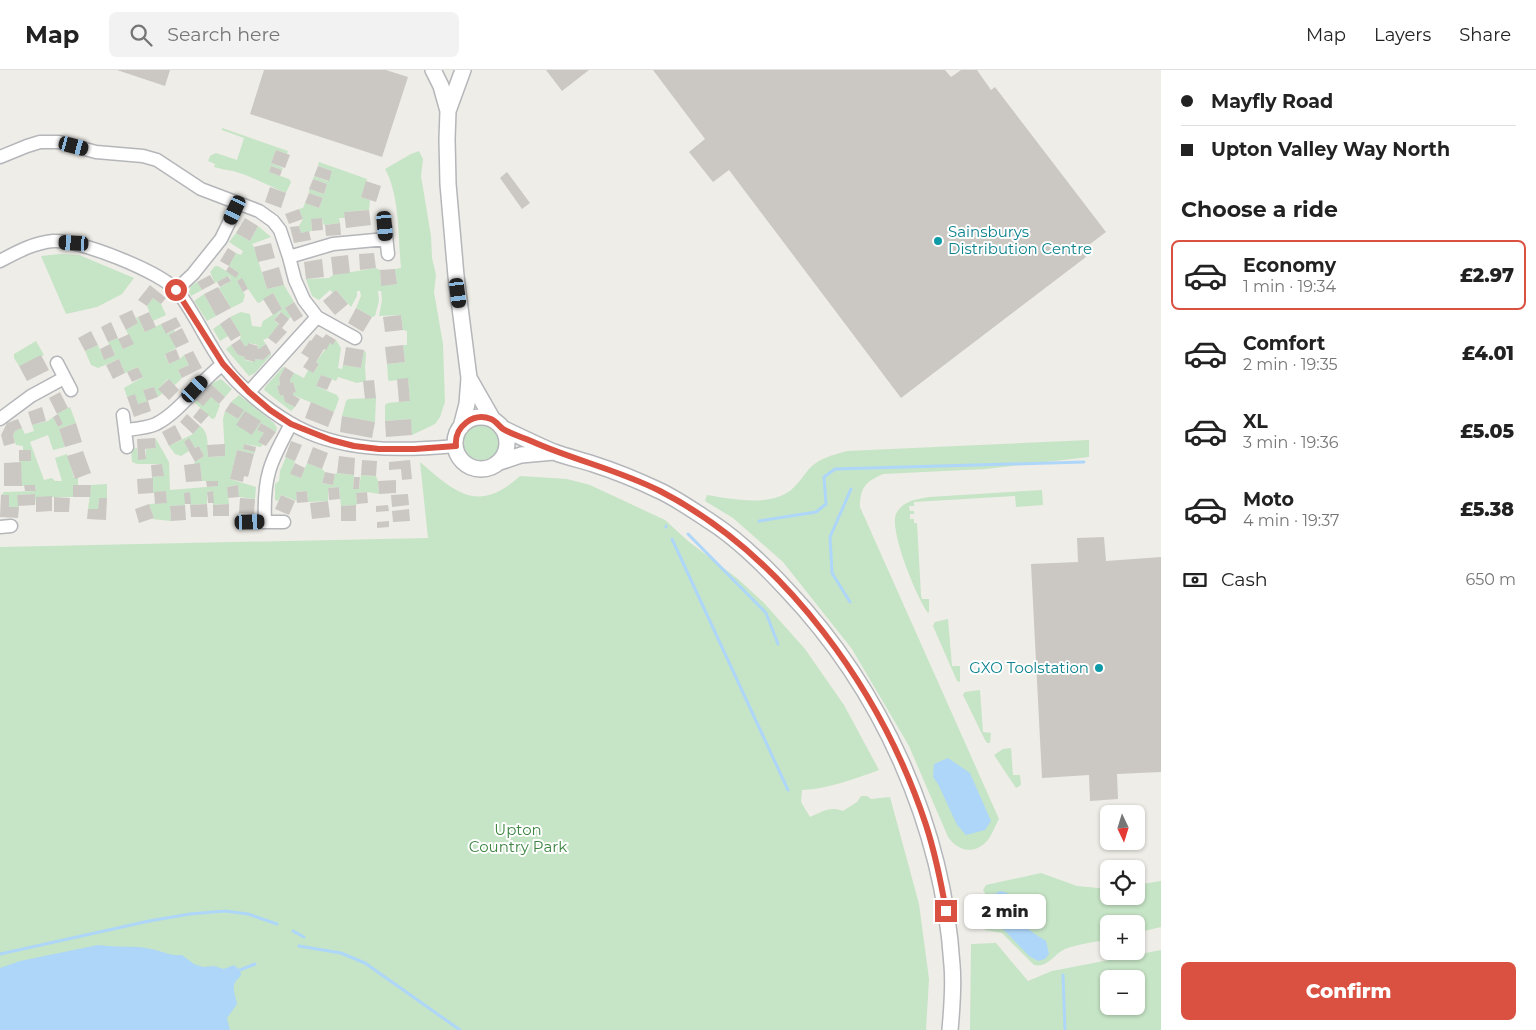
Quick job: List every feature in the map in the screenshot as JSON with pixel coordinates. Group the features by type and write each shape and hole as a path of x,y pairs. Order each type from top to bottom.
{"street":[{"path":"433,70 441,86 448,111 448,184 456,276 469,378 467,404 461,427 457,434 456,446 460,458 466,464 482,468 490,467 521,455 556,452"},
{"path":"448,111 463,70"},
{"path":"0,157 40,142 59,142 96,152 143,156 158,160 201,189 259,211 273,221 280,230 295,280 304,300 317,317 355,338"},
{"path":"176,290 193,274 221,239 238,204"},
{"path":"385,226 388,254"},
{"path":"289,257 333,244 386,239"},
{"path":"0,261 29,246 53,241 74,243 110,255 140,268 176,290 223,364 249,392 270,410 291,424 331,440 354,446 379,449 456,446"},
{"path":"249,392 317,317"},
{"path":"57,363 71,390"},
{"path":"126,430 155,425 172,414 206,377 223,364"},
{"path":"0,419 31,396 64,378"},
{"path":"469,378 507,440 503,457 497,463"},
{"path":"123,415 127,447"},
{"path":"461,427 466,422 478,417 498,424 556,452 595,464 659,490 712,523 763,564 807,611 836,648 860,685 888,735 926,825 942,885 950,940 953,992 950,1030"},
{"path":"265,522 266,480 272,460 291,424"},
{"path":"250,522 284,522"}],"green space":[{"path":"222,128 288,151 287,154 276,150 271,163 283,168 282,170 271,166 269,172 289,179 291,182 286,193 240,173 214,167 215,164 208,161 210,156 216,153 237,160 244,138 222,130"},
{"path":"419,151 423,159 421,176 436,275 434,292 443,344 445,402 440,417 435,424 412,435 410,419 385,421 385,405 388,403 410,401 408,379 389,381 388,379 387,364 405,362 403,345 407,345 407,331 403,330 401,315 379,316 382,300 381,291 378,291 379,301 375,316 372,317 356,308 361,296 360,291 357,291 357,296 351,307 336,290 333,293 330,290 319,300 312,296 306,279 329,278 333,275 376,268 380,270 381,285 397,284 395,269 401,268 398,217 393,191 385,169"},
{"path":"319,162 367,179 361,197 370,200 369,210 344,212 345,218 339,218 340,223 325,225 322,218 311,220 312,231 301,233 299,226 303,219 299,209 303,208 305,203 319,208 323,198 309,193 309,189 324,194 327,184 313,179 314,176 328,181 332,171 318,166"},
{"path":"258,226 271,237 252,244 267,289 284,285 294,302 285,308 291,317 289,319 280,312 274,320 279,325 268,338 263,340 266,344 259,349 257,348 258,345 248,343 245,346 240,339 241,335 230,317 241,312 250,314 252,326 261,327 263,321 282,309 273,293 259,303 241,279 237,281 245,295 243,302 231,308 219,288 231,281 229,276 215,283 210,272 215,266 218,266 236,277 239,273 229,266 236,253 241,255 243,251 229,242 236,233 250,241"},
{"path":"79,255 134,278 122,294 97,307 66,314 41,256"},
{"path":"197,282 202,290 191,296 189,292 191,286"},
{"path":"204,294 216,316 207,321 194,301"},
{"path":"153,298 161,304 166,315 153,321 147,306"},
{"path":"138,317 145,332 161,324 167,334 174,330 175,332 170,335 176,348 165,355 169,364 184,355 189,365 178,370 182,378 175,385 168,379 159,388 163,393 158,397 154,387 143,390 148,401 138,404 135,395 127,397 124,388 143,377 138,367 125,373 119,359 98,368 91,365 85,351 98,345 104,359 115,354 108,342 118,338 123,349 133,344 126,330 138,323 136,318"},
{"path":"220,324 228,336 220,341 213,329"},
{"path":"336,340 341,348 338,368 342,369 343,365 361,368 364,350 366,353 366,381 357,383 338,377 336,381 321,375 316,386 337,395 339,399 334,412 293,395 296,392 293,382 290,383 290,380 294,373 304,378 308,370 313,373 319,364 316,362 330,343 333,344"},
{"path":"36,341 44,355 19,366 14,358 14,354"},
{"path":"231,345 238,355 245,357 245,360 254,362 255,359 263,360 271,353 271,355 255,373 249,376 226,349"},
{"path":"285,367 279,378 280,385 277,386 280,396 283,395 285,402 295,407 291,411 264,390"},
{"path":"221,379 232,389 225,397 211,384"},
{"path":"239,395 274,423 277,428 276,432 261,423 257,430 264,433 259,442 263,444 261,447 244,444 243,449 255,452 254,454 237,450 230,479 256,487 255,499 239,497 238,485 227,487 229,504 213,505 213,491 207,492 207,504 190,505 190,492 185,493 185,505 170,506 171,521 152,519 154,518 149,504 167,503 166,491 153,493 152,477 163,476 162,464 137,464 132,462 131,449 137,448 138,459 146,459 146,449 156,448 156,439 169,462 170,490 218,486 218,481 202,481 200,464 194,464 204,456 199,446 195,448 189,439 184,442 189,451 181,456 175,454 169,446 193,434 200,426 207,436 208,457 225,456 223,419 225,411 238,419 243,411 231,402"},
{"path":"211,397 220,405 215,418 212,419 195,403 196,400"},
{"path":"376,398 375,422 342,416 348,399"},
{"path":"70,407 76,423 59,429 65,447 53,450 48,435 30,442 44,480 52,478 55,481 62,481 55,458 67,454 74,478 78,478 78,485 73,486 73,497 36,497 35,505 34,494 17,495 19,507 9,507 9,495 1,495 4,492 36,491 35,485 22,486 19,461 31,461 23,450 23,446 16,445 13,435 15,431 22,428 25,434 34,431 32,425 48,421 53,417 58,427 63,424 57,414"},
{"path":"481,424 488,425 494,429 498,435 498,449 494,455 488,459 481,460 474,459 468,455 464,449 463,442 464,435 468,429 474,425"},
{"path":"1089,440 1089,457 986,469 883,474 868,483 861,495 860,507 999,819 987,841 980,847 970,850 960,848 948,837 909,746 852,649 783,562 733,518 705,501 707,495 750,500 772,499 794,488 817,462 826,457 847,451"},
{"path":"286,457 295,461 291,474 301,478 307,463 322,469 325,472 322,483 333,485 335,474 337,473 354,475 353,489 359,489 361,475 376,476 379,494 356,493 356,505 341,506 339,487 328,488 328,501 308,502 307,491 296,492 297,501 281,495 278,501 275,500 275,484 279,481 280,471"},
{"name":"Upton Country Park","path":"420,462 445,483 468,495 492,494 505,488 520,476 567,479 590,485 665,520 688,541 738,579 764,603 805,649 844,705 879,770 831,786 802,790 801,802 810,817 830,809 843,811 857,802 861,796 867,796 871,799 890,797 919,904 929,979 926,1030 0,1030 0,547 428,538"},
{"path":"107,484 107,498 99,498 98,509 88,509 91,485"},
{"path":"1042,490 1043,505 1016,507 1015,496 914,502 914,506 909,506 910,511 914,511 914,514 910,514 910,519 914,519 914,523 917,523 921,595 922,599 929,599 928,613 911,580 896,535 896,514 902,506 910,501 929,497"},
{"path":"948,619 952,666 960,666 960,682 957,681 933,626 935,622"},
{"path":"980,690 983,732 991,733 990,743 987,743 985,740 963,695 965,692"},
{"path":"1011,748 1013,775 1020,775 1021,785 1016,788 994,755 1003,749"},
{"path":"1041,873 1077,886 1100,888 1100,905 1145,905 1145,884 1161,881 1161,927 1145,931 1145,915 1100,915 1100,941 1065,949 1047,963 1034,965 1002,933 985,930 984,920 988,902 983,890 986,885"},
{"path":"996,943 1028,981 1052,971 1109,960 1145,960 1145,953 1161,950 1161,1030 970,1030 971,944"}],"water":[{"path":"948,758 970,773 991,821 985,830 966,835 957,825 933,777 934,764"},
{"path":"1000,891 1011,895 1017,901 1023,911 1027,927 1046,941 1049,954 1045,959 1038,961 1029,956 1004,930 993,925 990,921 994,894"},
{"path":"98,945 145,948 182,955 194,964 203,967 214,966 224,969 234,965 240,970 241,976 237,979 234,986 237,1004 227,1018 230,1030 0,1030 0,968 20,961"}],"building":[{"path":"117,70 170,70 165,86"},
{"path":"264,70 386,70 408,77 382,157 250,114"},
{"path":"546,70 589,70 562,91"},
{"name":"Sainsburys Distribution Centre","path":"653,70 945,70 951,77 961,70 977,70 991,90 995,87 1106,232 1081,251 1086,257 901,398 729,170 713,182 689,152 705,139"},
{"path":"276,150 290,155 285,168 271,163"},
{"path":"271,166 282,170 280,176 269,172"},
{"path":"318,166 332,171 329,181 314,176"},
{"path":"507,172 530,203 522,209 500,178"},
{"path":"313,179 327,184 324,194 309,189"},
{"path":"366,181 381,186 376,202 361,197"},
{"path":"270,187 286,193 281,208 265,202"},
{"path":"309,193 323,198 319,208 305,203"},
{"path":"299,209 303,219 289,224 285,214"},
{"path":"369,210 371,225 346,228 344,212"},
{"path":"245,218 258,226 250,241 236,233"},
{"path":"322,218 323,230 312,231 311,219"},
{"path":"340,223 341,235 326,236 325,225"},
{"path":"299,226 301,233 309,231 311,240 294,243 290,227"},
{"path":"271,243 275,258 258,262 254,247"},
{"path":"228,248 236,253 229,266 220,261"},
{"path":"374,253 376,268 360,270 359,254"},
{"path":"348,255 350,273 333,275 331,257"},
{"path":"322,259 324,277 306,279 304,262"},
{"path":"229,266 239,273 236,278 226,271"},
{"path":"279,267 284,285 267,289 262,272"},
{"path":"395,269 397,284 381,286 380,270"},
{"path":"210,275 215,283 202,290 197,282"},
{"path":"228,276 231,281 220,287 217,282"},
{"path":"242,278 248,289 243,292 237,281"},
{"path":"150,285 166,298 161,304 153,298 147,306 138,300"},
{"path":"218,287 231,308 216,316 204,294"},
{"path":"336,290 348,304 335,315 323,301"},
{"path":"273,293 282,309 273,315 263,299"},
{"path":"294,302 303,316 294,322 285,308"},
{"path":"356,308 372,317 363,332 348,323"},
{"path":"132,310 138,323 126,330 119,316"},
{"path":"149,312 156,327 145,332 138,317"},
{"path":"281,312 289,319 282,328 287,332 276,344 268,338 279,324 274,320"},
{"path":"401,315 403,330 385,332 383,317"},
{"path":"176,317 181,326 166,334 161,324"},
{"path":"230,317 241,335 231,341 220,324"},
{"path":"111,322 118,338 108,342 101,327"},
{"path":"182,328 189,342 176,348 169,335"},
{"path":"91,331 98,345 85,351 78,338"},
{"path":"129,334 134,344 123,349 118,339"},
{"path":"316,334 323,338 326,334 336,340 333,345 330,343 326,350 324,349 316,362 319,364 313,373 303,367 309,358 301,353"},
{"path":"240,339 245,346 248,343 258,346 257,348 259,349 266,344 271,353 263,360 255,359 255,362 244,359 245,357 238,355 231,345"},
{"path":"110,344 115,355 104,360 100,349"},
{"path":"403,345 405,362 387,364 385,347"},
{"path":"346,347 364,350 361,368 343,365"},
{"path":"176,349 180,359 169,364 165,354"},
{"path":"193,351 202,368 182,378 178,370 189,365 184,355"},
{"path":"41,355 49,370 27,381 19,366"},
{"path":"119,359 125,373 113,379 106,365"},
{"path":"138,367 143,377 132,382 127,372"},
{"path":"285,367 294,373 290,383 293,382 296,392 293,395 300,399 295,407 285,402 283,395 280,396 277,386 280,385 279,378"},
{"path":"321,375 332,379 327,390 316,386"},
{"path":"408,378 410,401 399,402 397,379"},
{"path":"169,379 179,390 169,400 158,389"},
{"path":"374,380 376,398 365,399 363,381"},
{"path":"211,384 225,397 219,404 211,397 203,406 196,400"},
{"path":"154,387 158,397 147,401 143,390"},
{"path":"60,392 68,408 57,414 49,398"},
{"path":"135,394 138,404 148,401 151,411 134,417 127,397"},
{"path":"231,402 244,410 238,419 225,411"},
{"path":"311,402 334,412 328,427 305,418"},
{"path":"42,407 46,421 32,425 28,412"},
{"path":"200,408 209,415 201,424 193,417"},
{"path":"245,411 261,421 252,435 236,425"},
{"path":"58,414 63,424 58,427 53,417"},
{"path":"187,414 200,426 193,434 180,422"},
{"path":"342,416 375,422 372,438 340,432"},
{"path":"18,419 22,428 15,431 13,435 15,443 4,446 1,435 7,423"},
{"path":"411,419 412,435 386,437 385,421"},
{"path":"76,423 82,442 65,447 59,429"},
{"path":"261,423 276,432 266,446 258,442 264,433 257,430"},
{"path":"175,425 182,439 169,446 162,432"},
{"path":"155,438 156,448 145,449 146,459 138,460 137,439"},
{"path":"189,438 195,448 199,446 204,456 195,462 184,442"},
{"path":"291,441 302,445 295,461 285,457"},
{"path":"225,444 225,456 208,457 207,445"},
{"path":"244,444 256,447 255,452 243,449"},
{"path":"313,447 328,453 322,469 307,463"},
{"path":"19,450 31,450 31,461 19,461"},
{"path":"237,450 254,454 248,477 244,476 243,482 230,479"},
{"path":"83,451 91,473 75,479 67,456"},
{"path":"339,456 355,458 354,475 337,473"},
{"path":"362,460 377,461 376,476 361,475"},
{"path":"410,460 412,479 402,480 401,469 389,470 389,462"},
{"path":"21,462 22,486 4,486 4,463"},
{"path":"200,463 202,481 186,482 184,465"},
{"path":"295,463 305,468 301,478 290,474"},
{"path":"162,464 164,476 152,477 151,465"},
{"path":"325,472 335,474 333,485 322,483"},
{"path":"354,477 360,477 359,489 353,489"},
{"path":"153,478 153,493 138,494 137,479"},
{"path":"396,480 396,493 379,494 378,481"},
{"path":"206,481 218,481 218,486 207,487"},
{"path":"24,485 35,485 36,491 25,491"},
{"path":"73,485 91,485 90,497 73,497"},
{"path":"238,485 239,497 228,498 227,487"},
{"path":"339,487 340,499 329,500 328,488"},
{"path":"166,491 167,503 155,504 154,492"},
{"path":"213,491 214,503 208,503 207,492"},
{"path":"307,491 308,502 297,503 296,492"},
{"path":"190,492 191,504 185,504 184,493"},
{"path":"367,492 368,503 357,504 356,493"},
{"path":"35,494 35,505 18,506 17,495"},
{"path":"408,494 409,505 392,507 391,495"},
{"path":"1,495 9,495 9,507 19,507 18,518 0,517"},
{"path":"281,495 295,501 289,515 275,509"},
{"path":"52,496 52,511 36,512 36,497"},
{"path":"54,497 70,498 69,512 54,512"},
{"path":"99,498 107,498 106,520 87,519 88,509 98,509"},
{"path":"240,498 255,499 254,514 239,513"},
{"path":"328,501 330,517 312,519 310,503"},
{"path":"149,504 154,518 139,523 135,509"},
{"path":"207,504 208,517 191,517 190,505"},
{"path":"229,504 229,516 213,516 213,505"},
{"path":"185,505 186,520 171,521 170,506"},
{"path":"356,505 356,521 341,521 341,506"},
{"path":"388,505 389,511 376,512 376,506"},
{"path":"409,509 410,521 393,522 392,511"},
{"path":"389,521 389,527 377,528 377,522"},
{"name":"GXO Toolstation","path":"1104,537 1106,561 1161,557 1161,772 1117,774 1118,799 1090,801 1089,775 1042,778 1031,564 1078,562 1077,538"}],"waterway":[{"path":"759,521 816,512 826,504 824,477 835,469 1084,462"},
{"path":"850,602 832,573 830,537 851,489"},
{"path":"688,534 766,613 778,644"},
{"path":"672,539 788,790"},
{"path":"0,954 149,921 190,914 225,911 248,914 277,924"},
{"path":"293,931 304,937"},
{"path":"299,946 341,953 365,963 460,1030"},
{"path":"240,970 255,964"},
{"path":"1063,975 1065,1030"}],"place":[{"name":"Sainsburys Distribution Centre","path":"938,241"},
{"name":"GXO Toolstation","path":"1099,668"}],"route":[{"path":"176,290 223,364 249,392 270,410 291,424 331,440 354,446 379,449 415,449 456,446 455,440 461,427 472,419 485,417 493,420 502,428 556,452 595,464 659,490 712,523 763,564 807,611 836,648 860,685 888,735 926,825 942,885 946,911"}]}
